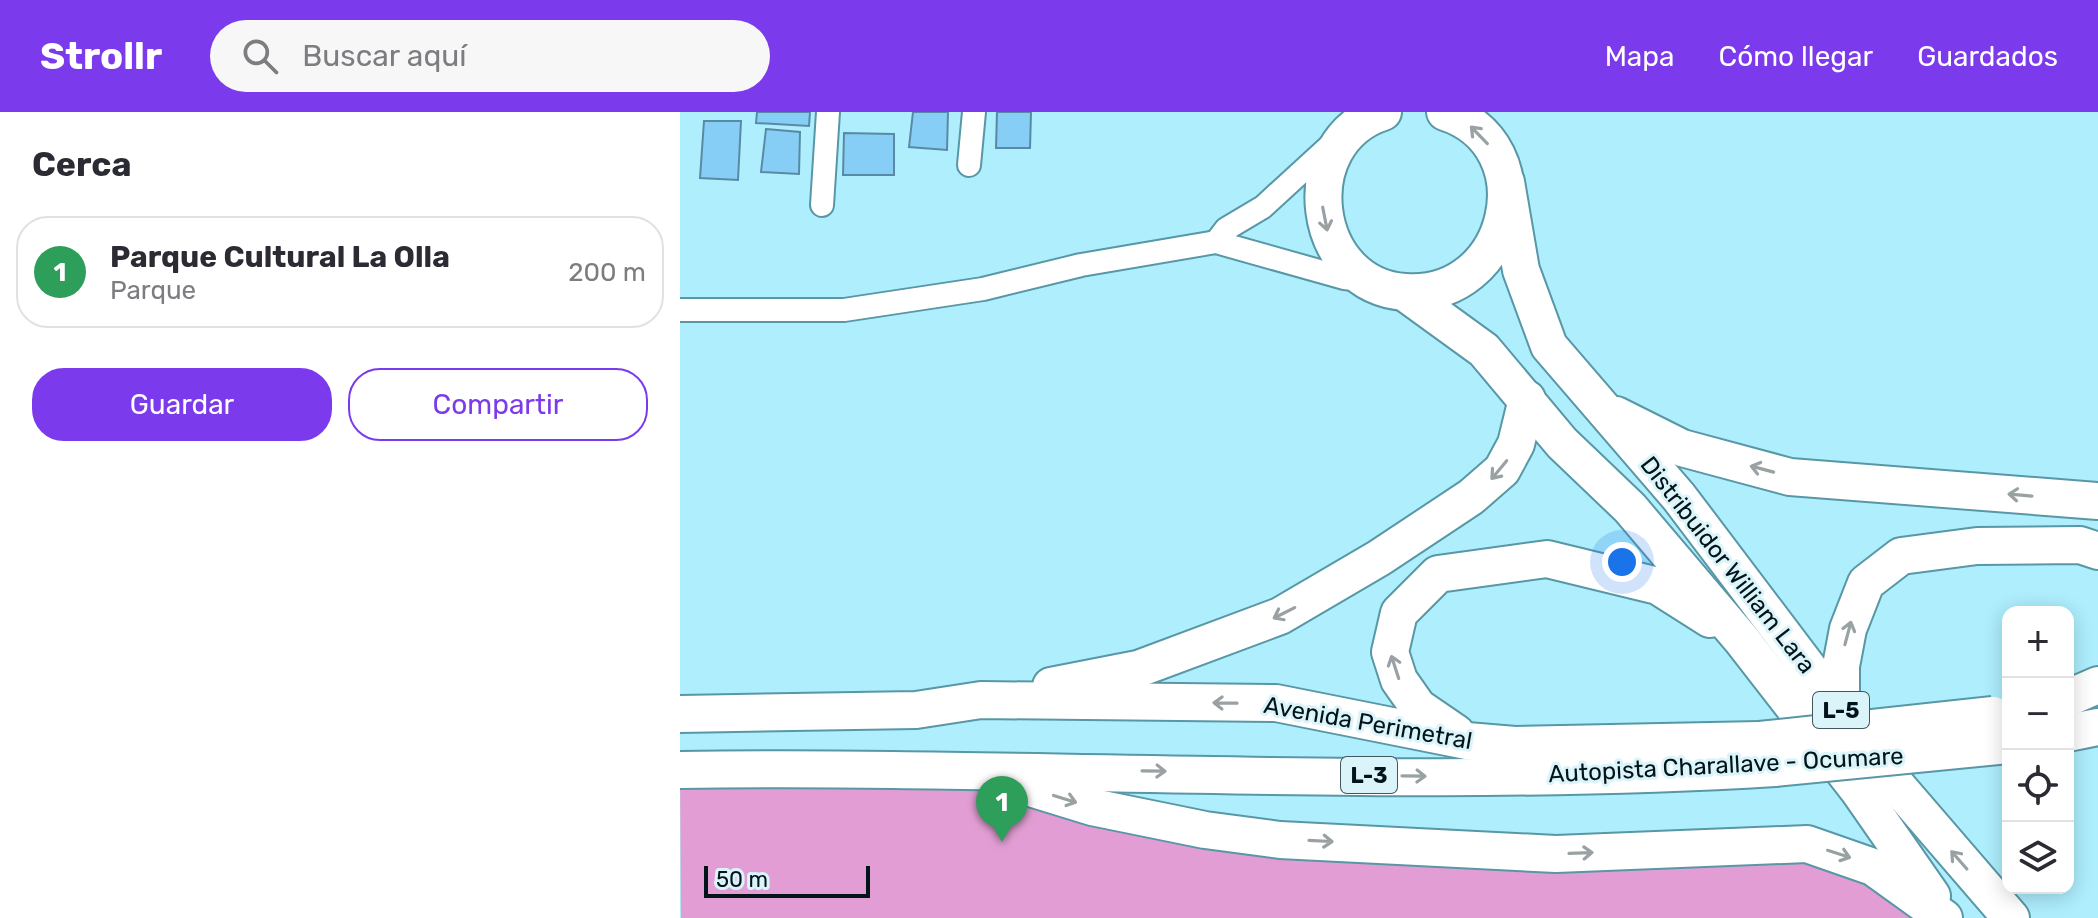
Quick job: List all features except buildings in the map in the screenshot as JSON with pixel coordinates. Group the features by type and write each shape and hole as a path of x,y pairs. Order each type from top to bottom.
{"highway":[{"name":"Distribuidor William Lara","path":"1383,112 1349,132 1327,168 1322,211 1337,251 1368,280 1404,292 1484,350 1562,443 1630,508 1741,639 1859,791 1945,918"},
{"name":"Distribuidor William Lara","path":"1445,112 1479,132 1497,155 1506,182 1521,270 1549,346 1679,497 1899,788 2011,918"},
{"name":"Distribuidor William Lara","path":"1404,292 1433,291 1460,281 1482,263 1502,225 1506,211 1506,182"},
{"path":"981,700 1138,669 1280,616 1379,558 1471,497 1502,470 1516,444 1527,399"},
{"path":"1602,408 1682,448 1790,477 2098,501"},
{"path":"1841,710 1841,666 1848,629 1866,583 1901,556 1977,546 2080,545 2098,551"},
{"path":"1467,741 1418,707 1399,680 1390,652 1399,613 1438,574 1547,559 1658,586 1741,639"},
{"path":"2074,698 2098,685"},
{"path":"2074,700 2098,698"},
{"name":"Avenida Perimetral","path":"680,714 916,710 981,700 1276,703 1467,741 1767,754"},
{"name":"Autopista Charallave - Ocumare","path":"964,768 1502,777 1639,776 1767,754 2002,725"},
{"path":"2074,732 2098,727"},
{"path":"964,768 1092,807 1205,830 1280,840 1556,854 1807,844 1873,867 1945,918"},
{"name":"L-3","path":"680,770 964,768"}],"street":[{"path":"822,205 828,112"},
{"path":"969,165 974,112"},
{"path":"1216,242 1226,229 1263,207 1330,144 1349,132"},
{"path":"680,310 844,310 983,289 1081,265 1216,242 1344,278 1368,280"}],"shaded area":[{"path":"964,768 1205,830 1807,844 1944,918 681,918 680,770"}],"place":[{"name":"Parque Cultural La Olla","path":"1002,842"}]}
